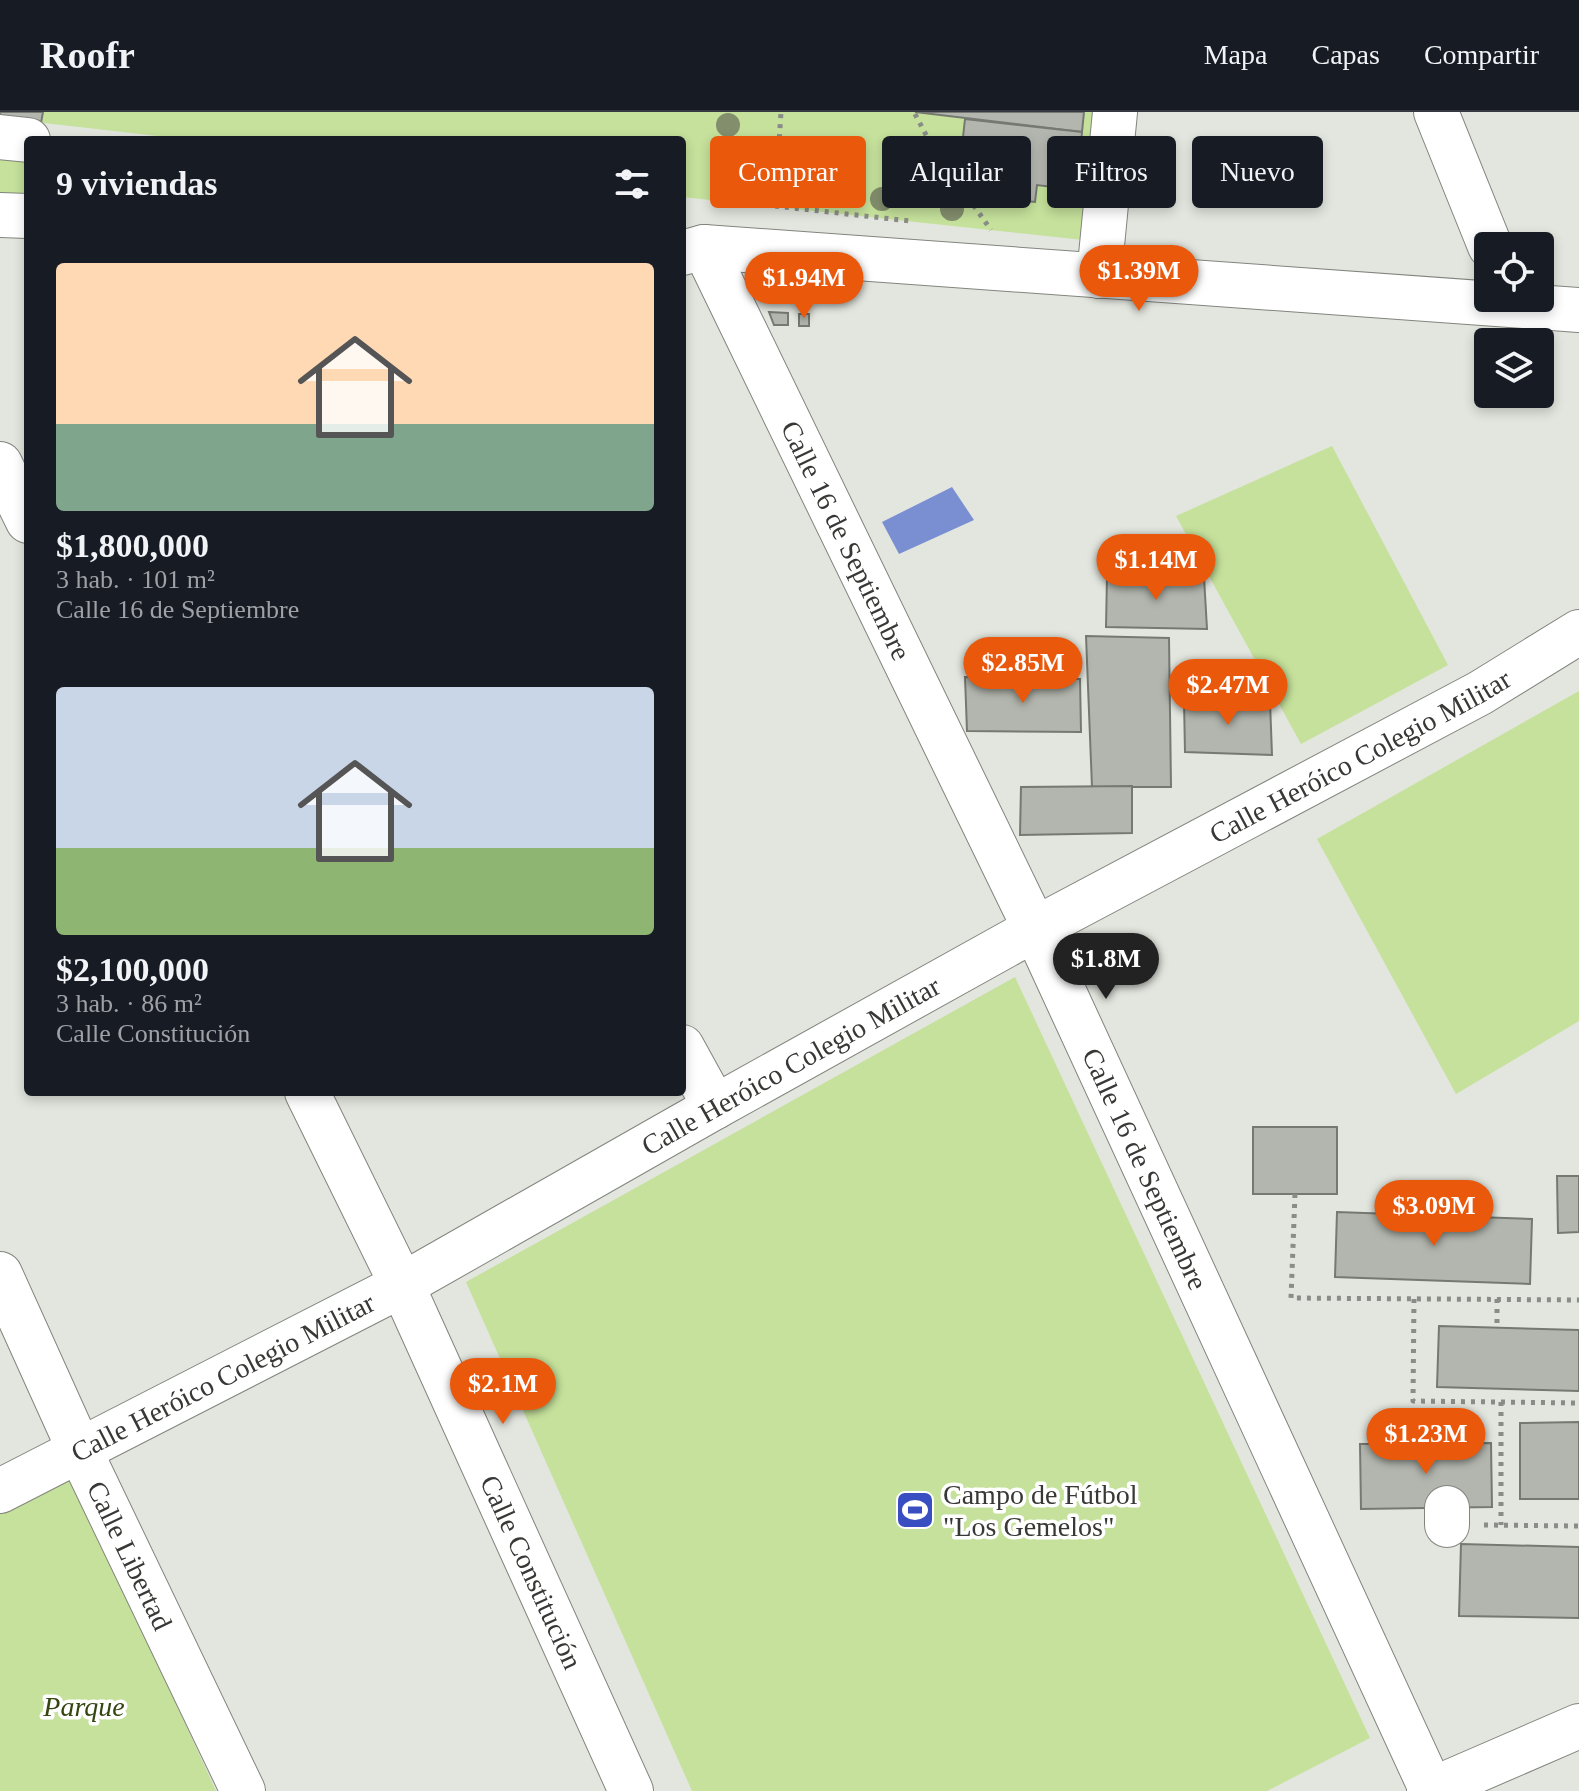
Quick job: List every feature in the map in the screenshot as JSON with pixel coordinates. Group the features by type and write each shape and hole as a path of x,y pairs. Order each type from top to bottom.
{"street":[{"path":"1099,276 1115,112"},
{"path":"1436,112 1484,232"},
{"path":"0,137 24,140"},
{"path":"0,215 24,216"},
{"path":"689,245 1099,276 1474,300"},
{"name":"Calle 16 de Septiembre","path":"689,245 1035,929 1431,1791"},
{"path":"1554,307 1579,310"},
{"path":"0,464 24,513"},
{"name":"Calle Heróico Colegio Militar","path":"0,1491 402,1285 1035,929 1480,693 1579,632"},
{"path":"686,1054 715,1107"},
{"name":"Calle Constitución","path":"309,1096 402,1285 631,1791"},
{"name":"Calle Libertad","path":"0,1274 79,1449 243,1791"},
{"path":"1431,1791 1579,1726"}],"path":[{"path":"779,136 781,112"},
{"path":"915,114 953,186 967,196 992,230 977,229"},
{"path":"771,253 775,208"},
{"path":"792,208 915,222"},
{"path":"1295,1194 1291,1298 1579,1300"},
{"path":"1414,1299 1413,1401 1579,1403"},
{"path":"1497,1299 1497,1327"},
{"path":"1501,1402 1501,1525"},
{"path":"1447,1517 1501,1525 1579,1526"}],"green space":[{"path":"0,112 1115,112 1113,136 1047,136 1047,208 1105,208 1102,242 785,208 866,208 866,136 710,136 710,200 686,197 686,136 158,136 0,118"},
{"path":"0,153 24,156 24,202 0,200"},
{"path":"1332,446 1448,665 1301,744 1176,516"},
{"path":"1579,691 1579,1021 1456,1094 1317,839"},
{"name":"Campo de Fútbol \"Los Gemelos\"","path":"1015,977 1370,1738 1267,1791 692,1791 466,1282"},
{"name":"Parque","path":"71,1474 216,1791 0,1791 0,1512"}],"water":[{"path":"952,487 974,520 899,554 882,522"}],"building":[{"path":"0,112 43,112 41,123 0,118"},
{"path":"915,112 1084,112 1082,132"},
{"path":"965,119 1082,132 1082,136 1047,136 1047,186 1037,185 1035,202 1031,202 1031,136 963,136"},
{"path":"769,312 788,313 788,325 774,325"},
{"path":"799,314 809,314 809,326 799,326"},
{"path":"1107,576 1204,577 1207,629 1106,627"},
{"path":"1086,636 1169,638 1171,787 1092,787"},
{"path":"965,677 1080,679 1081,732 967,731"},
{"path":"1184,700 1270,702 1272,755 1185,752"},
{"path":"1132,786 1132,833 1020,835 1021,787"},
{"path":"1253,1127 1337,1127 1337,1194 1253,1194"},
{"path":"1557,1176 1579,1176 1579,1232 1558,1233"},
{"path":"1337,1212 1532,1219 1530,1284 1335,1277"},
{"path":"1439,1326 1579,1330 1579,1391 1437,1387"},
{"path":"1579,1422 1579,1499 1520,1499 1520,1423"},
{"path":"1491,1443 1492,1507 1361,1509 1360,1444"},
{"path":"1461,1544 1579,1547 1579,1618 1459,1616"}],"place":[{"name":"Campo de Fútbol \"Los Gemelos\"","path":"915,1510"}]}
